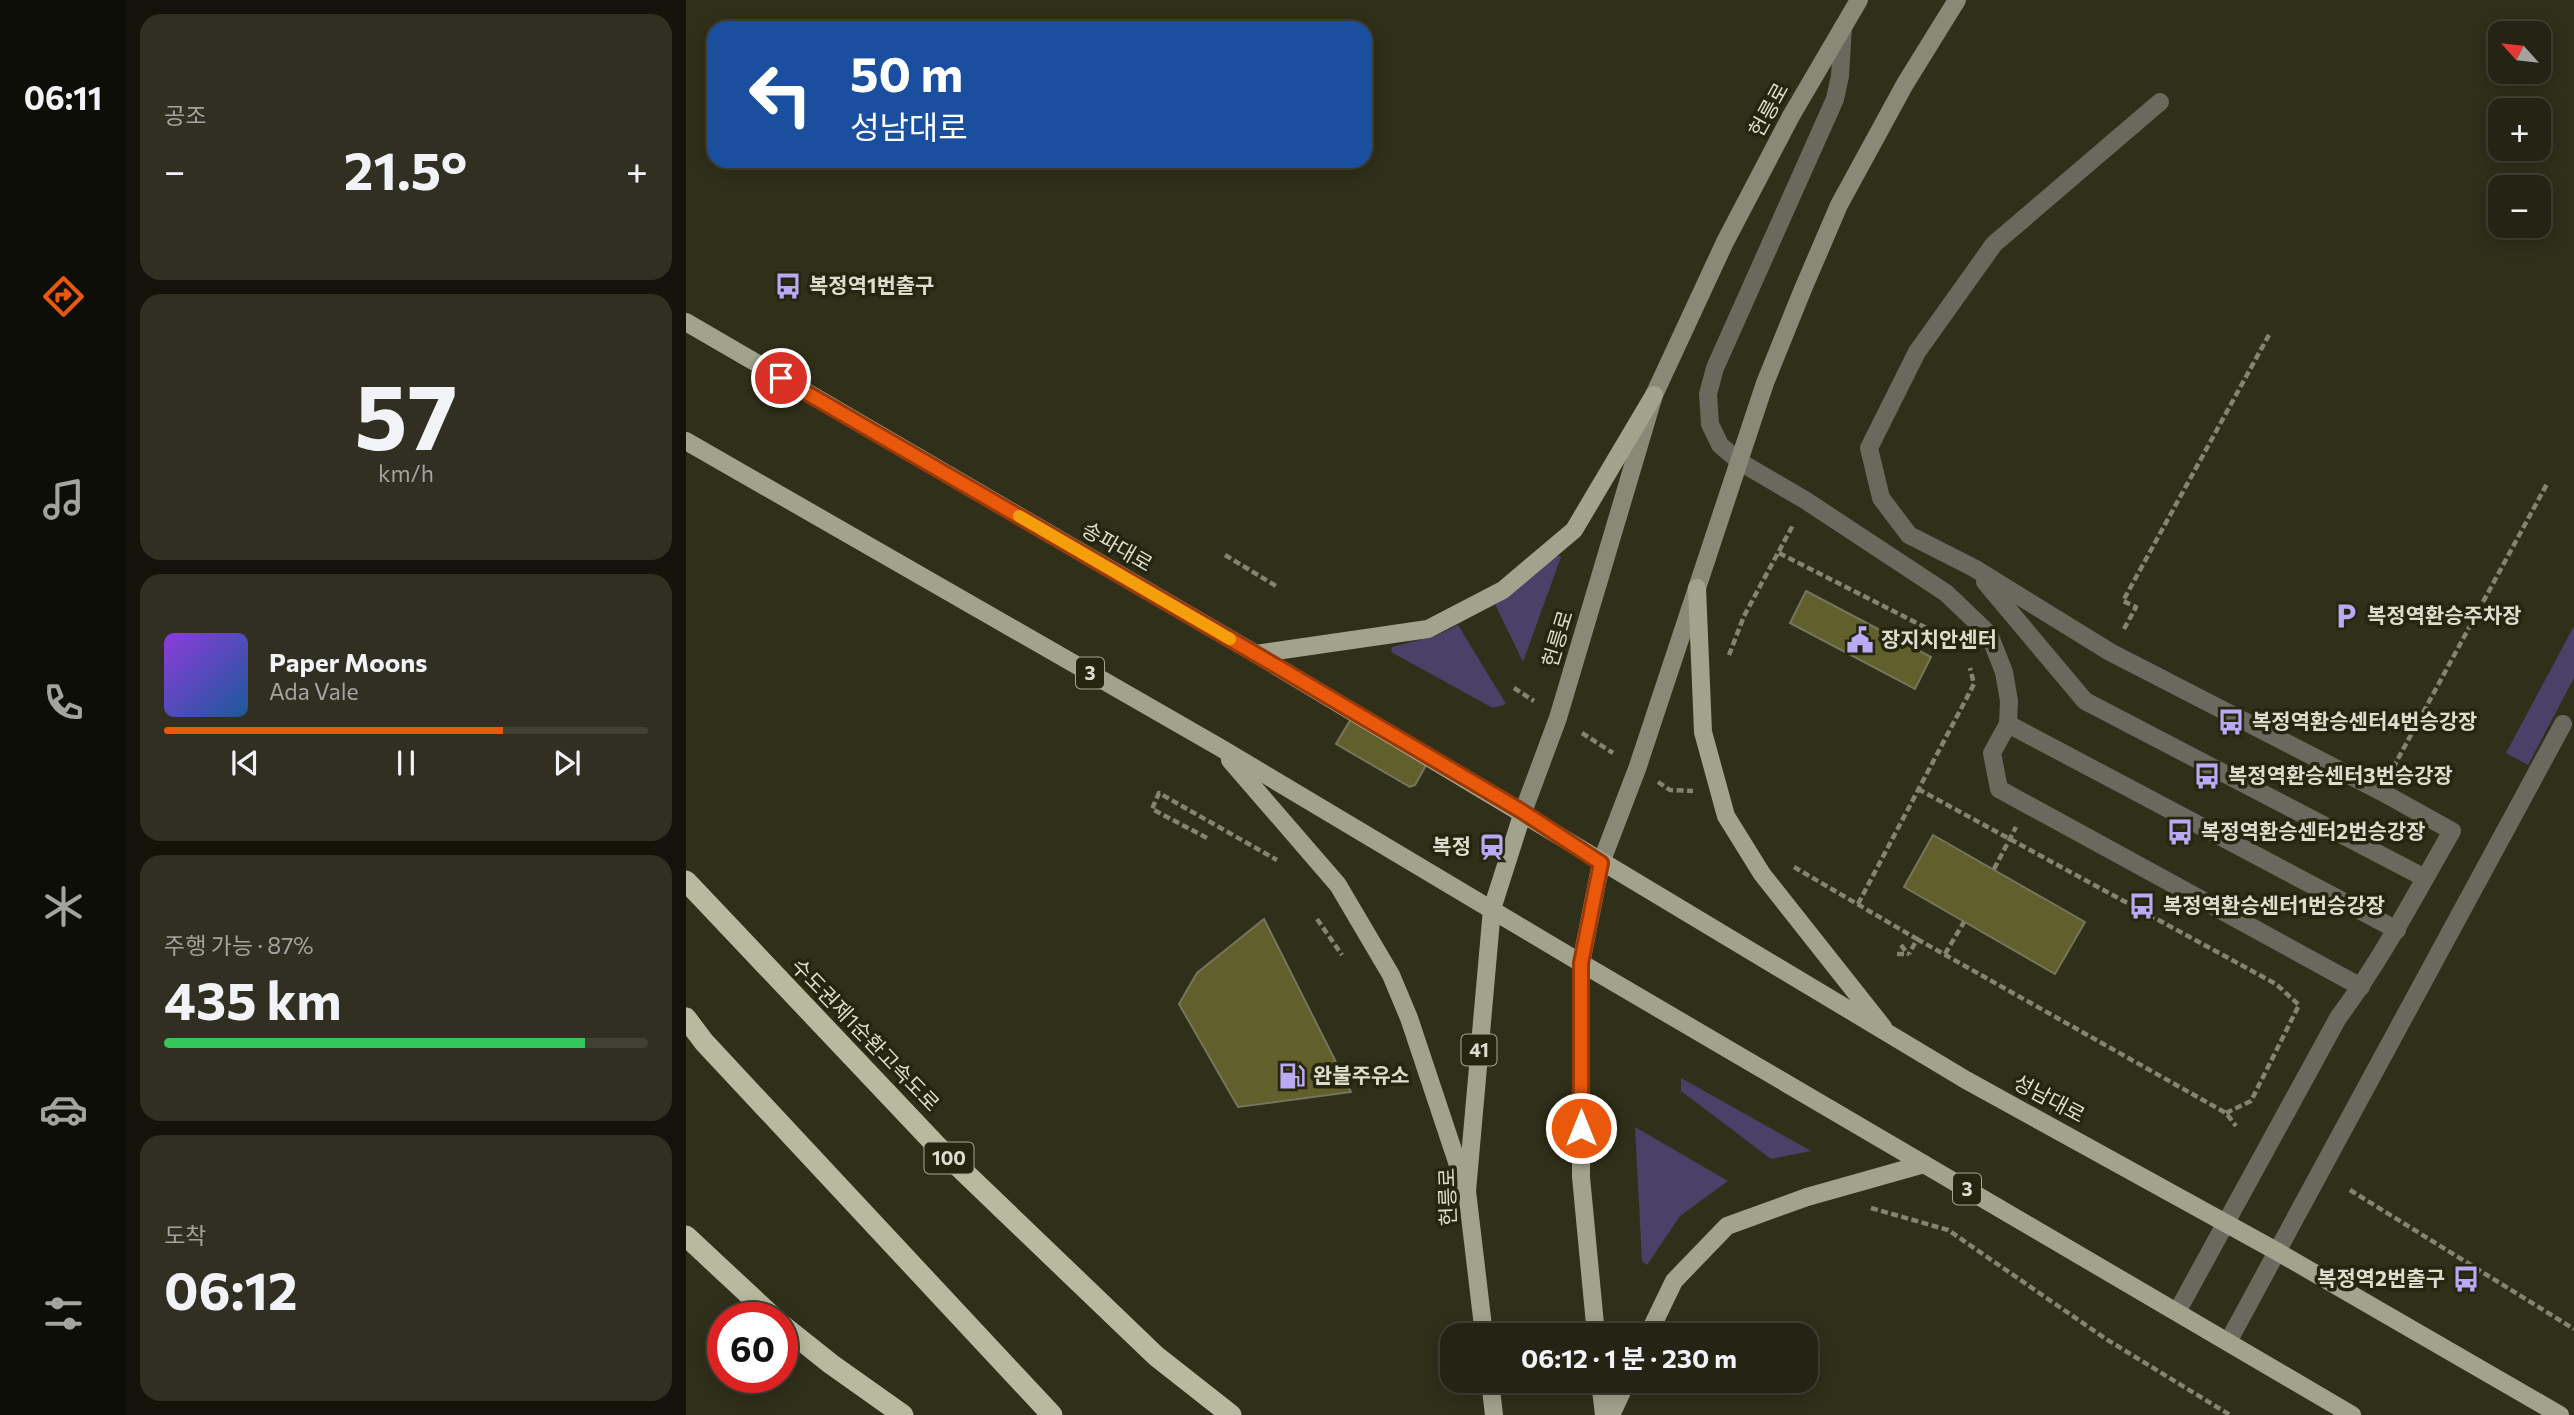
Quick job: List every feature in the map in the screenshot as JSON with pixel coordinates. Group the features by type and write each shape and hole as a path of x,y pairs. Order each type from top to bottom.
{"highway":[{"name":"수도권제1순환고속도로","path":"686,881 936,1145 1156,1356 1231,1415"},
{"path":"686,1018 704,1042 1052,1415"},
{"path":"686,1236 757,1302"},
{"path":"798,1338 902,1415"}],"main road":[{"name":"헌릉로","path":"1483,1323 1466,1191 1492,909 1523,812 1558,718 1654,394 1731,230 1790,116 1859,0"},
{"path":"1595,1323 1581,1177 1581,963 1601,863 1637,769 1765,383 1839,205 1905,84 1957,0"},
{"name":"송파대로","path":"686,322 1523,812"},
{"path":"1256,654 1428,629 1503,590 1574,530 1654,394"},
{"name":"3","path":"686,441 1219,747 1581,963 2352,1415"},
{"path":"1696,588 1703,732 1726,816 1762,874 1889,1035"},
{"path":"1219,747 1338,885 1391,975 1409,1018 1466,1191"},
{"name":"성남대로","path":"1523,812 1601,863 1966,1080 2278,1252 2560,1415"},
{"path":"1654,1323 1674,1281 1727,1226 1807,1197 1923,1164"},
{"path":"1491,1393 1494,1415"},
{"path":"1601,1393 1604,1415"},
{"path":"1611,1415 1621,1393"}],"lane":[{"path":"1843,27 1840,76 1835,99 1715,368 1708,394 1710,424 1720,445 1740,462 1805,500 1946,593 1989,634 2004,672 2009,701 2008,724 1992,753 1998,789 2361,987"},
{"path":"2160,102 1994,244 1917,352 1870,448 1881,498 1909,535 1974,568 2110,652 2452,831 2397,930 2338,1018 2177,1312"},
{"path":"1974,568 2085,701 2425,878"},
{"path":"2008,724 2397,930"},
{"path":"2228,1342 2563,724"}],"path":[{"path":"2123,601 2270,333"},
{"path":"2380,791 2548,482"},
{"path":"1727,661 1744,616 1805,500"},
{"path":"1779,552 1957,643 1963,652"},
{"path":"1225,555 1276,586"},
{"path":"1858,904 1974,684 1969,660"},
{"path":"1514,688 1670,790"},
{"path":"1918,789 2276,984 2299,1005 2251,1101 2226,1113"},
{"path":"1207,838 1152,809 1159,793 1283,863"},
{"path":"1994,870 2028,805"},
{"path":"1786,862 2226,1113 2236,1126"},
{"path":"1318,919 1342,955"},
{"path":"1945,954 1964,922"},
{"path":"1909,954 1917,939"},
{"path":"1901,945 1909,954"},
{"path":"1345,947 1350,959"},
{"path":"2276,984 2294,951"},
{"path":"1896,954 1909,954"},
{"path":"2350,1190 2574,1329"},
{"path":"1869,1208 1948,1230 2106,1339 2230,1415"}],"shaded area":[{"path":"1558,555 1561,557 1523,662 1495,604"},
{"path":"1458,625 1506,704 1493,708 1391,652 1392,647 1435,636"},
{"path":"2574,626 2574,678 2528,765 2506,753"},
{"path":"1681,1078 1811,1151 1771,1159 1681,1091"},
{"path":"1635,1127 1728,1181 1680,1216 1647,1265 1642,1261"}],"building":[{"name":"장지치안센터","path":"1806,591 1931,657 1915,689 1790,623"},
{"path":"1358,707 1434,751 1415,785 1410,787 1336,744"},
{"path":"1933,835 2085,922 2055,974 1904,887"},
{"path":"1264,919 1351,1092 1238,1107 1179,1004 1197,973"}],"slow traffic":[{"path":"1019,516 1230,639"}],"place":[{"name":"복정역1번출구","path":"788,286"},
{"name":"복정역환승주차장","path":"2346,616"},
{"name":"장지치안센터","path":"1860,640"},
{"name":"복정역환승센터4번승강장","path":"2231,722"},
{"name":"복정역환승센터3번승강장","path":"2207,776"},
{"name":"복정역환승센터2번승강장","path":"2180,832"},
{"name":"복정","path":"1492,847"},
{"name":"복정역환승센터1번승강장","path":"2142,906"},
{"name":"완불주유소","path":"1292,1076"},
{"name":"복정역2번출구","path":"2466,1279"}],"route":[{"path":"781,378 1278,667 1523,812 1601,863 1581,963 1581,1128"}]}
